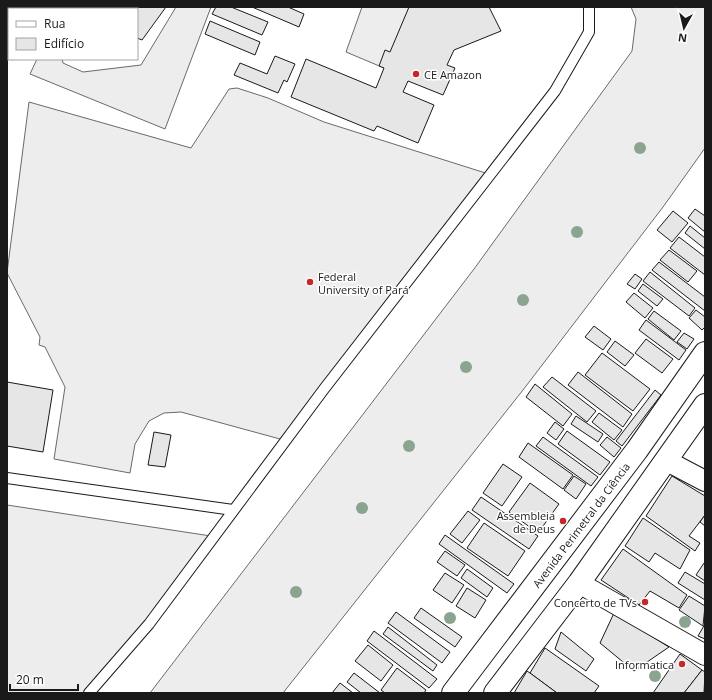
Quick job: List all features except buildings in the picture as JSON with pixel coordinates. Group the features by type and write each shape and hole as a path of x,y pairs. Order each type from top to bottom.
{"main road":[{"name":"Avenida Perimetral da Ciência","path":"454,693 637,450 705,353"},
{"path":"495,693 579,583 667,461 705,405"}],"street":[{"path":"667,461 705,482"},
{"path":"579,583 705,655"}],"lane":[{"path":"89,693 149,624 324,389 555,91 589,32 589,7"},
{"path":"7,478 233,510"}],"shaded area":[{"path":"176,7 211,7 165,129 30,74 37,60 62,60 63,63 83,72 141,65"},
{"path":"362,7 422,7 396,73 346,52"},
{"path":"631,7 705,7 705,148 663,207 523,390 283,693 150,693 474,269 632,51 636,19"},
{"path":"237,88 268,98 324,122 495,176 280,439 181,412 164,413 149,421 135,444 130,473 54,459 65,387 45,347 39,345 40,337 7,273 29,102 191,148 229,89"},
{"path":"7,505 211,536 93,693 7,693"}],"place":[{"name":"CE Amazon","path":"416,74"},
{"name":"Federal University of Pará","path":"310,282"},
{"name":"Assembleia de Deus","path":"563,521"},
{"name":"Concerto de TVs","path":"645,602"},
{"name":"Informatica","path":"682,664"}]}
